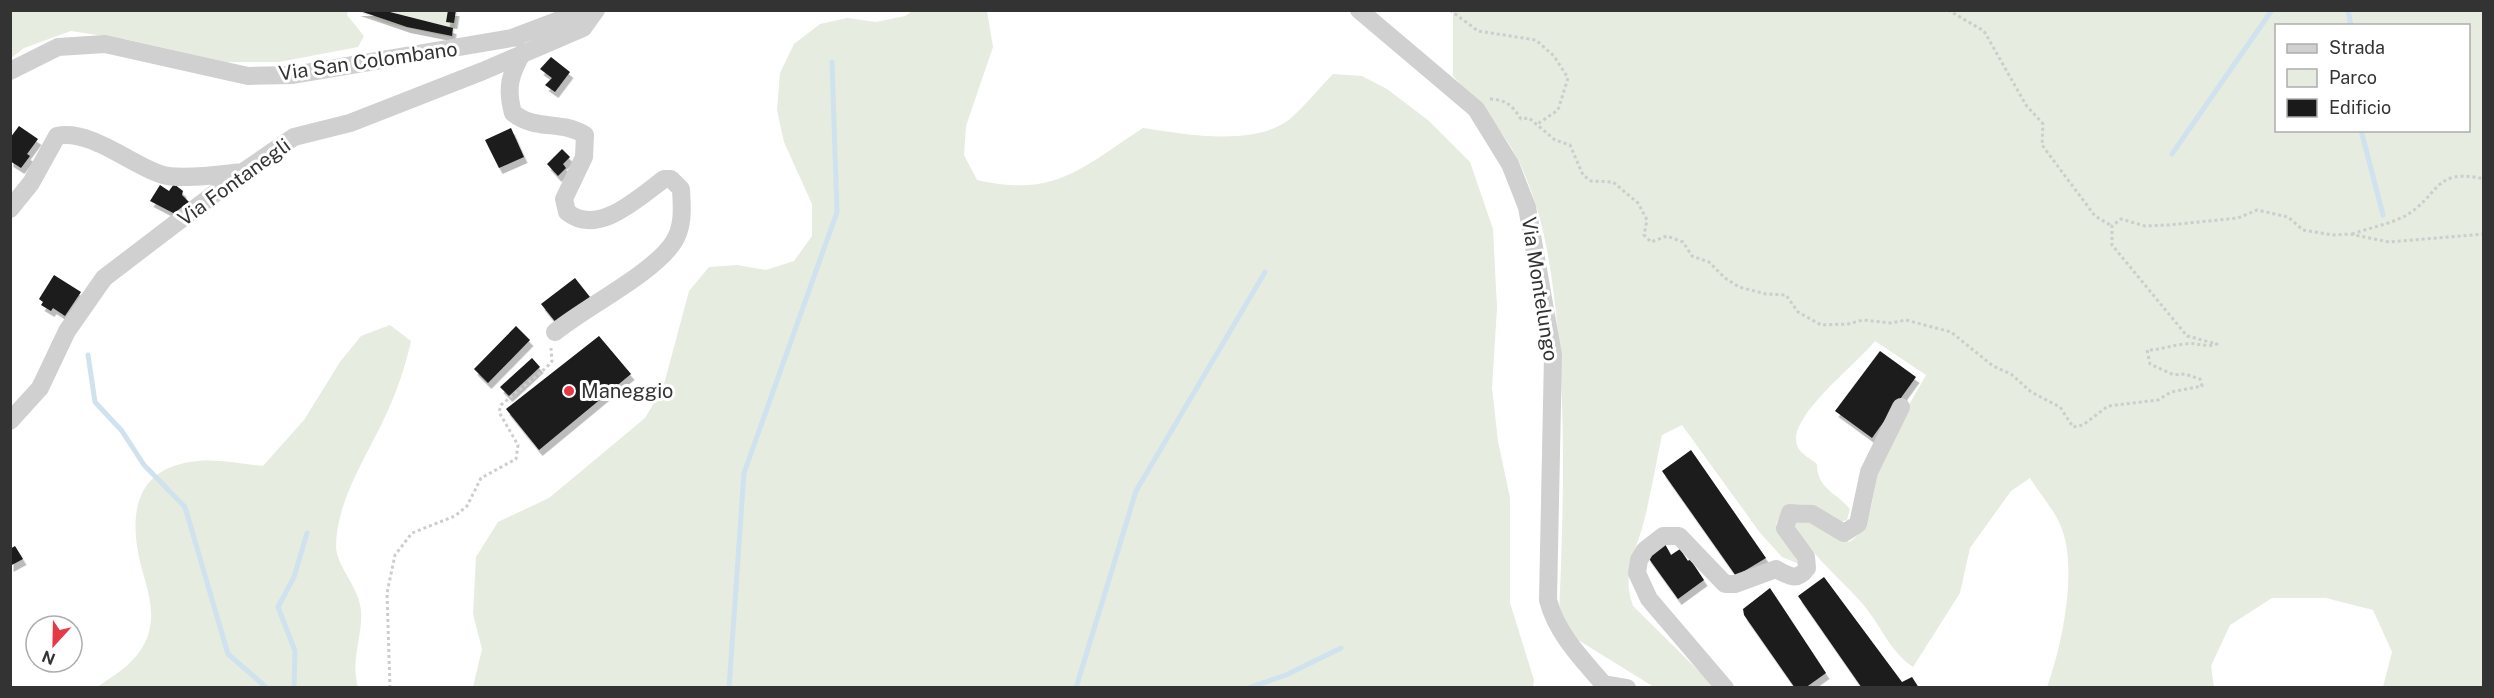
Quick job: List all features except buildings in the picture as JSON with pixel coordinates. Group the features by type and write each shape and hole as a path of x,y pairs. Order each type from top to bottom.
{"street":[{"name":"Via San Colombano","path":"10,71 58,47 105,45 248,75 293,75 512,38 586,10"},
{"name":"Via Fontanegli","path":"10,422 39,388 67,331 104,278 243,172 294,137 350,123 483,71 583,28 596,10"},
{"name":"Via Montelungo","path":"1359,10 1476,109 1510,164 1527,207 1553,356 1548,600 1552,617 1569,644 1606,686"},
{"path":"523,52 513,70 508,86 513,114 530,123 576,129 585,135 584,157 564,199 567,212 580,220 598,221 664,179 671,179 681,189 682,217 674,242 654,263 576,314 555,332"},
{"path":"10,209 31,183 57,136 68,134 126,156 161,175 199,176 243,172"},
{"path":"1725,687 1649,599 1637,573 1639,560 1645,550 1663,536 1679,536 1725,584 1735,584 1776,569 1793,578 1798,577 1807,568 1806,557 1785,528 1790,513 1812,514 1844,533 1854,528 1858,524 1869,472 1901,407"},
{"path":"1606,686 1627,687"}],"path":[{"path":"1450,10 1478,31 1536,40 1554,56 1568,78 1558,110 1536,125"},
{"path":"1948,10 1984,32 2026,105 2043,124 2042,145 2095,216 2112,226"},
{"path":"1476,109 1488,99 1502,100 1513,106 1521,119 1529,118 1555,140 1570,145 1583,175 1591,181 1613,182 1638,203 1647,220 1644,235 1651,242 1668,236 1683,242 1692,256 1709,262 1732,283 1766,294 1786,296 1798,312 1821,325 1848,324 1863,320 1891,323 1906,320 1951,332 1993,366 2011,374 2031,392 2060,407 2073,427 2083,425 2108,406 2158,400 2171,392 2202,386 2200,379 2186,374 2174,375 2150,364 2147,351 2186,343 2208,347 2217,344 2187,336 2173,322 2112,246 2112,226"},
{"path":"2112,226 2121,219 2145,226 2169,225 2238,218 2257,210 2288,217 2302,230 2332,236 2350,234 2406,215 2447,177 2468,175 2484,179"},
{"path":"2350,234 2389,242 2484,234"},
{"path":"390,687 387,593 395,555 412,533 455,516 467,506 481,478 516,459 518,445 499,412 501,405 552,362 551,349 555,332"}],"green space":[{"path":"914,10 987,11 993,47 966,126 964,155 977,180 1004,185 1048,182 1084,167 1143,128 1220,136 1259,133 1291,118 1333,74 1362,76 1387,89 1429,121 1470,162 1493,229 1497,308 1492,388 1498,441 1510,498 1510,603 1534,680 1533,687 473,687 482,649 473,614 476,557 498,522 549,498 645,418 663,388 689,291 709,267 737,265 766,270 794,261 812,236 812,204 784,142 777,110 780,73 794,44 820,24 847,18 876,22 905,16"},
{"path":"11,11 348,11 347,15 364,36 358,47 279,62 226,62 129,40 71,31 24,48 11,58"},
{"path":"357,11 458,11 453,38 386,23"},
{"path":"1453,11 2483,11 2483,687 2383,687 2392,652 2373,610 2326,598 2272,598 2230,625 2211,666 2214,687 2047,687 2063,628 2068,561 2066,541 2060,524 2030,478 2011,491 1970,548 1960,593 1913,667 1897,653 1868,610 1806,543 1792,520 1808,522 1849,542 1857,535 1868,518 1882,457 1926,375 1875,341 1813,406 1802,420 1797,433 1798,448 1817,464 1820,479 1828,490 1850,509 1847,520 1837,523 1807,505 1785,506 1776,524 1799,564 1782,557 1761,534 1682,425 1662,435 1644,521 1631,563 1630,594 1633,606 1715,687 1654,687 1578,640 1559,615 1563,509 1561,369 1547,248 1536,206 1521,166 1515,153 1490,118 1453,76"},
{"path":"390,325 411,341 409,351 400,381 384,419 346,497 337,530 337,555 356,593 361,610 355,668 358,687 97,687 133,660 148,635 151,610 137,546 136,528 136,513 146,487 166,469 181,464 214,461 263,466 304,420 340,362 361,336"}],"waterway":[{"path":"2172,154 2272,10"},
{"path":"2348,10 2351,24"},
{"path":"729,688 744,473 837,212 832,62"},
{"path":"2362,132 2383,215"},
{"path":"1076,688 1136,491 1265,272"},
{"path":"88,355 95,402 122,431 144,465 185,507 228,654 267,688"},
{"path":"294,688 295,651 278,607 294,577 307,533"},
{"path":"1248,688 1286,675 1341,648"}],"place":[{"name":"Maneggio","path":"569,391"}]}
